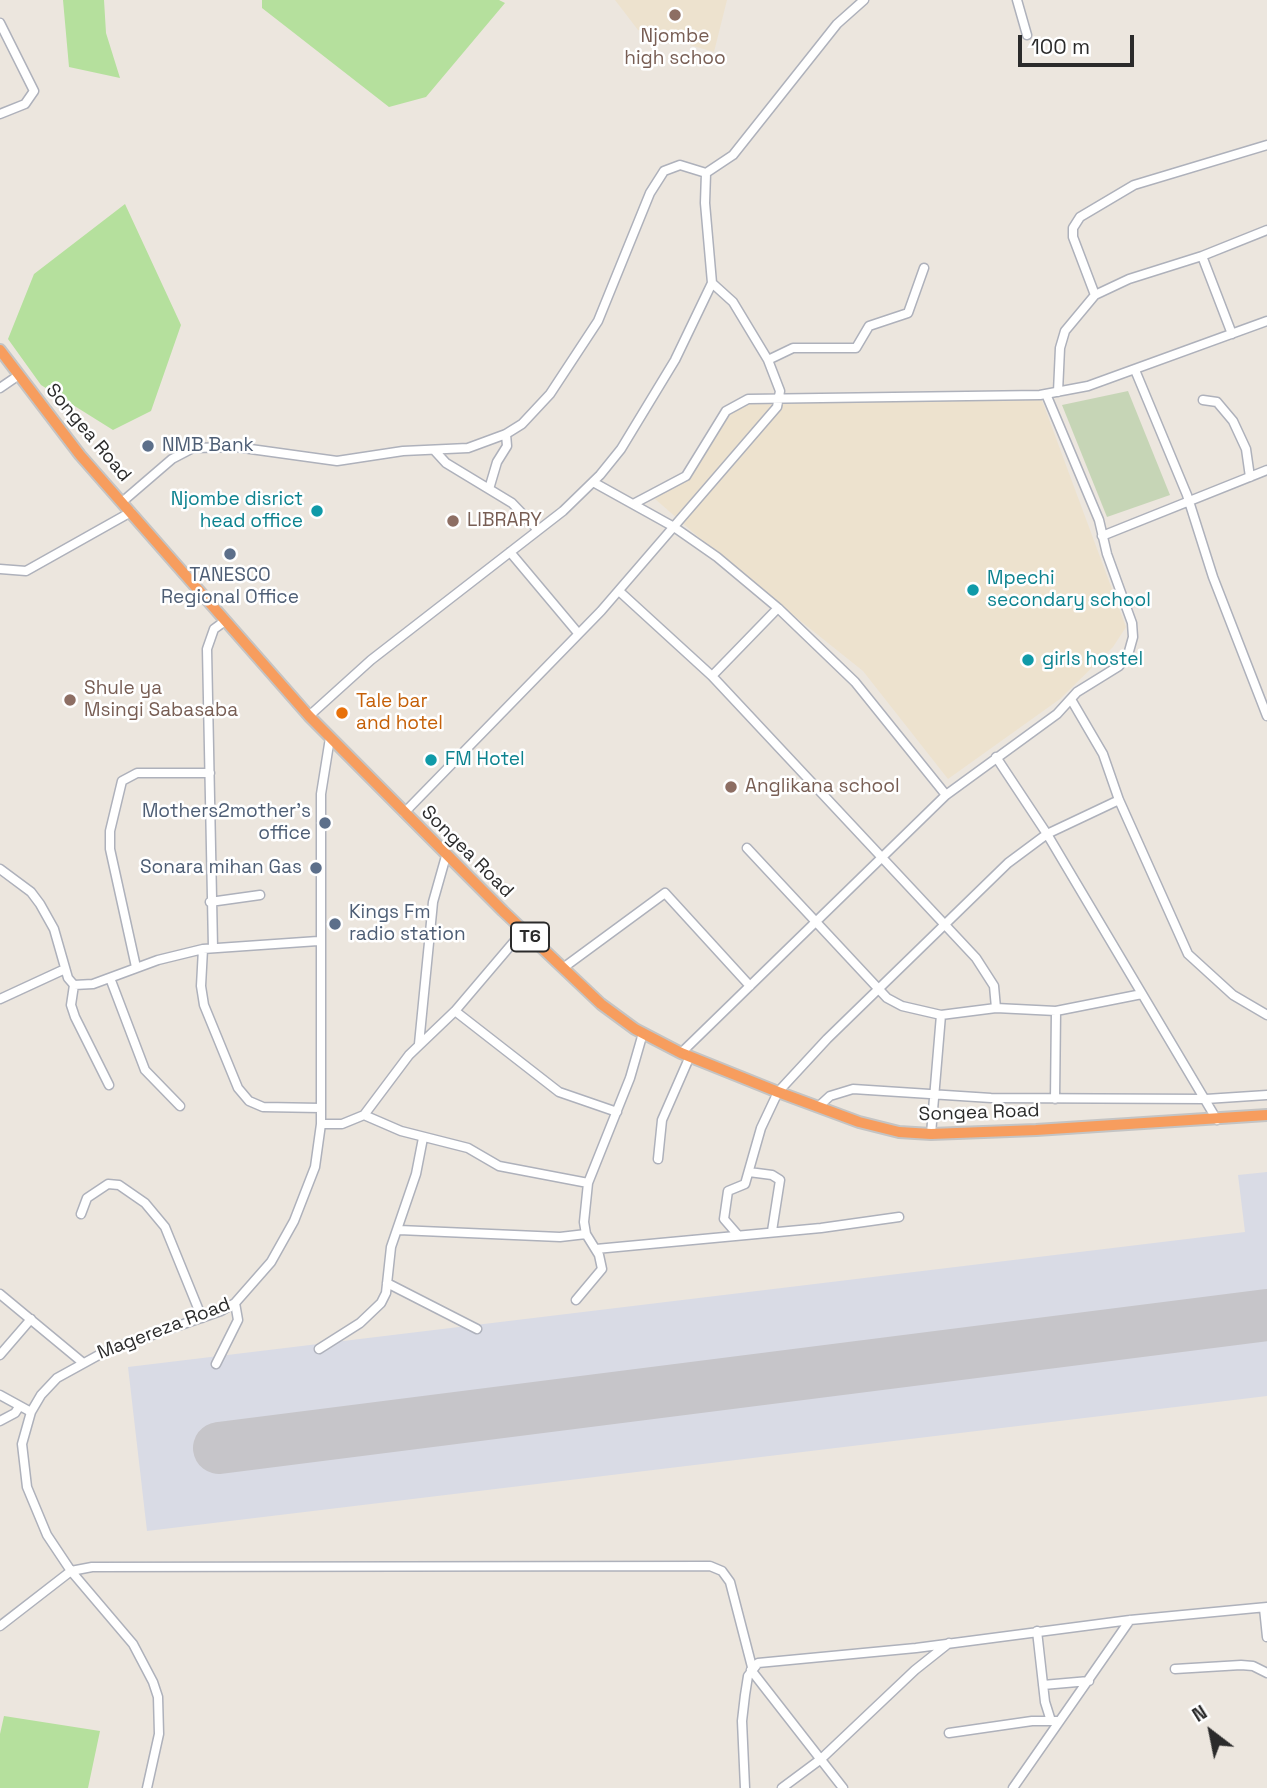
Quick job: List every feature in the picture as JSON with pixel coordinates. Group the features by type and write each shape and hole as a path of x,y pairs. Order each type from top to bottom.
{"highway":[{"name":"Songea Road","path":"0,350 73,446 309,716 446,856 617,1017 685,1054 778,1092 899,1132 931,1134 1217,1120 1267,1115"}],"street":[{"path":"122,502 172,459 193,448 247,448 327,461 403,451 468,448 506,434 540,407 591,333 618,278 650,193 664,171 680,165 706,173 719,167 741,148 837,24 855,4 864,0"},
{"path":"1017,0 1027,35"},
{"path":"0,23 34,91 25,104 0,114"},
{"path":"1095,295 1073,237 1073,228 1080,217 1134,185 1267,145"},
{"path":"309,716 371,660 538,530 593,482 641,419 697,318 712,284 705,203 706,173"},
{"path":"1058,392 1060,348 1065,331 1095,295 1129,279 1202,256 1267,230"},
{"path":"1202,256 1231,334"},
{"path":"768,360 793,348 856,348 869,327 908,313 924,268"},
{"path":"404,813 619,591 771,416 781,397 768,360 733,302 712,284"},
{"path":"635,503 687,475 705,442 731,407 757,397 1045,394 1088,387 1267,321"},
{"path":"1135,370 1189,500 1213,577 1267,716"},
{"path":"0,388 19,375"},
{"path":"658,1159 662,1120 685,1054 750,986 946,795 1072,701 1083,687 1123,662 1133,637 1132,623 1089,494 1045,394"},
{"path":"1203,400 1217,402 1233,421 1246,449 1250,477"},
{"path":"489,489 497,462 508,446 506,434"},
{"path":"435,451 443,461 512,503 538,530"},
{"path":"1102,536 1267,470"},
{"path":"593,482 674,527 717,557 778,608 855,682 946,795"},
{"path":"0,569 26,571 131,512"},
{"path":"510,552 578,633"},
{"path":"619,591 712,676 988,973 994,986 996,1008"},
{"path":"712,676 778,608"},
{"path":"225,621 214,629 207,649 210,902 208,948 201,986 204,1005 238,1088 249,1101 264,1107 321,1108"},
{"path":"1072,701 1097,742 1119,800 1188,954 1233,995 1267,1015"},
{"name":"Magereza Road","path":"147,1788 159,1734 158,1697 153,1682 133,1644 71,1571 47,1535 27,1487 22,1444 31,1412 41,1395 57,1378 82,1362 145,1336 202,1318 235,1303 271,1262 295,1221 315,1167 321,1124 318,941 321,794 330,738"},
{"path":"996,757 1047,834 1217,1120"},
{"path":"136,967 110,849 110,831 122,781 137,773 210,773"},
{"path":"737,1234 725,1222 726,1200 730,1188 745,1184 766,1116 778,1092 878,989 1008,863 1047,834 1119,800"},
{"path":"747,848 878,989 887,998 902,1006 941,1015 996,1008 1056,1010 1142,994"},
{"path":"419,1044 433,902 437,880 446,856"},
{"path":"0,869 31,891 54,929 65,969 74,985 71,1005 75,1017 109,1085"},
{"path":"563,968 664,892 750,986"},
{"path":"210,902 260,895"},
{"path":"321,1124 342,1124 364,1115 419,1044 455,1011 523,931"},
{"path":"74,985 93,984 136,967 208,948 318,941"},
{"path":"0,999 65,969"},
{"path":"110,978 145,1070 180,1107"},
{"path":"1055,1099 1056,1010"},
{"path":"455,1011 559,1092 617,1112"},
{"path":"931,1134 941,1015"},
{"path":"602,1264 586,1234 584,1222 588,1182 617,1112 643,1032"},
{"path":"818,1107 830,1096 853,1089 1055,1099 1206,1099 1267,1095"},
{"path":"364,1115 423,1138 468,1149 499,1166 588,1182"},
{"path":"319,1349 374,1312 386,1293 388,1256 420,1162 423,1138"},
{"path":"749,1172 772,1175 780,1180 772,1231"},
{"path":"81,1214 88,1198 108,1184 119,1185 145,1203 165,1227 202,1318"},
{"path":"596,1249 899,1217"},
{"path":"399,1230 560,1237 586,1234"},
{"path":"576,1300 598,1276 602,1264 616,1248"},
{"path":"387,1283 477,1329"},
{"path":"0,1294 82,1362"},
{"path":"216,1364 238,1320 235,1303"},
{"path":"0,1355 31,1319"},
{"path":"0,1395 31,1412"},
{"path":"0,1421 15,1413 19,1407"},
{"path":"0,1626 71,1571 102,1566 710,1566 722,1571 730,1582 752,1669 843,1788"},
{"path":"746,1788 742,1721 752,1669 767,1660 950,1643 1130,1620 1266,1608 1267,1637"},
{"path":"1013,1788 1054,1723 1089,1681 1130,1620"},
{"path":"1037,1631 1043,1685 1054,1723"},
{"path":"782,1788 821,1759 915,1670 950,1643"},
{"path":"1175,1669 1241,1665 1253,1666 1267,1674"},
{"path":"1043,1685 1089,1681"},
{"path":"949,1733 1054,1723"}],"shaded area":[{"name":"Njombe high schoo","path":"615,0 727,0 714,52 638,30"},
{"path":"1040,395 1126,627 1113,647 1060,699 948,779 863,671 728,563 654,498 696,460 738,405 791,401"},
{"path":"1267,1172 1267,1396 147,1531 128,1367 1245,1232 1238,1175"}],"green space":[{"path":"63,0 104,0 106,33 120,78 69,67"},
{"path":"262,0 499,0 505,3 426,97 389,107 262,8"},
{"path":"125,204 181,325 151,411 113,430 41,385 8,339 34,274"},
{"path":"1128,391 1170,495 1107,517 1062,405"},
{"path":"4,1716 100,1731 88,1788 0,1788 0,1734"}],"runway":[{"path":"219,1448 1267,1315"}],"place":[{"name":"Njombe high schoo","path":"675,15"},
{"name":"NMB Bank","path":"148,446"},
{"name":"Njombe disrict head office","path":"317,511"},
{"name":"LIBRARY","path":"453,521"},
{"name":"TANESCO Regional Office","path":"230,554"},
{"name":"Mpechi secondary school","path":"973,590"},
{"name":"girls hostel","path":"1028,660"},
{"name":"Shule ya Msingi Sabasaba","path":"70,700"},
{"name":"Tale bar and hotel","path":"342,713"},
{"name":"FM Hotel","path":"431,760"},
{"name":"Anglikana school","path":"731,787"},
{"name":"Mothers2mother's office","path":"325,823"},
{"name":"Sonara mihan Gas","path":"316,868"},
{"name":"Kings Fm radio station","path":"335,924"}]}
